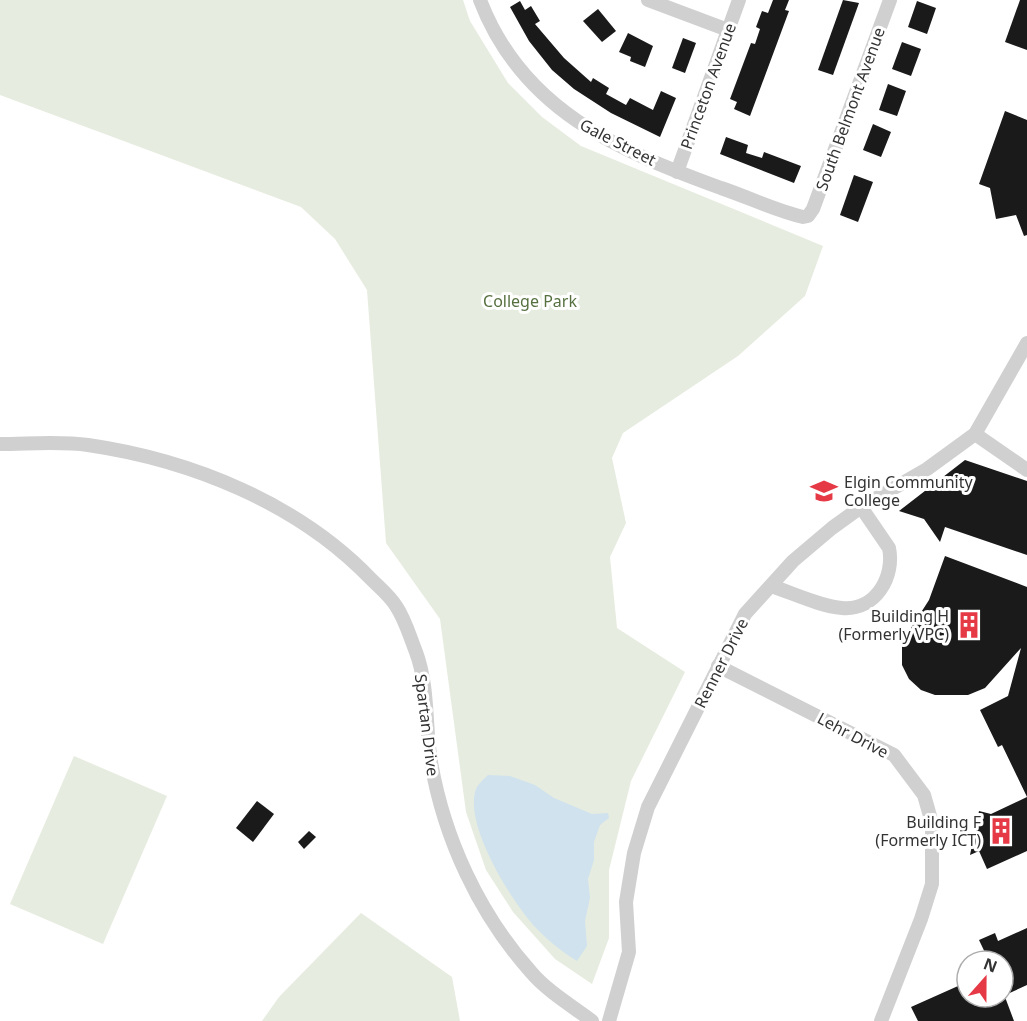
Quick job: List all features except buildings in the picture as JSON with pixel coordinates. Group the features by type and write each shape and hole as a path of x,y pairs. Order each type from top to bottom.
{"street":[{"name":"Gale Street","path":"480,0 502,47 518,69 540,93 589,130 677,172 798,216 808,216"},
{"path":"648,0 728,30"},
{"name":"Princeton Avenue","path":"677,172 739,0"},
{"name":"South Belmont Avenue","path":"808,216 814,207 890,0"},
{"name":"Renner Drive","path":"609,1021 629,952 626,902 634,853 648,807 745,614 793,561 861,507 927,469 975,434 1027,343"},
{"path":"975,434 1027,470"},
{"name":"Spartan Drive","path":"0,444 86,444 202,473 304,523 344,551 396,605 417,654 425,688 430,756 438,798 456,850 487,913 532,973 592,1021"},
{"path":"771,586 841,608 857,606 872,598 887,579 891,555 889,548 861,507"},
{"name":"Lehr Drive","path":"718,666 894,755 924,795 932,823 932,884 921,919 881,1021"}],"green space":[{"name":"College Park","path":"0,0 463,0 470,21 508,83 542,117 581,146 823,246 805,296 738,356 623,433 612,458 626,523 610,557 617,628 685,672 631,781 609,870 609,938 592,984 555,959 513,912 486,870 466,812 440,619 386,543 367,290 335,239 301,207 0,95"},
{"path":"74,756 167,796 103,944 10,904"},
{"path":"361,913 452,977 460,1021 262,1021 279,997"}],"water":[{"path":"488,775 510,776 535,785 554,798 592,814 608,813 609,818 600,825 594,842 594,860 588,879 590,898 585,921 587,946 577,961 556,946 527,917 504,883 483,843 474,804 476,789"}],"place":[{"name":"Elgin Community College","path":"824,491"},
{"name":"Building H (Formerly VPC)","path":"969,625"},
{"name":"Building F (Formerly ICT)","path":"1001,831"}]}
